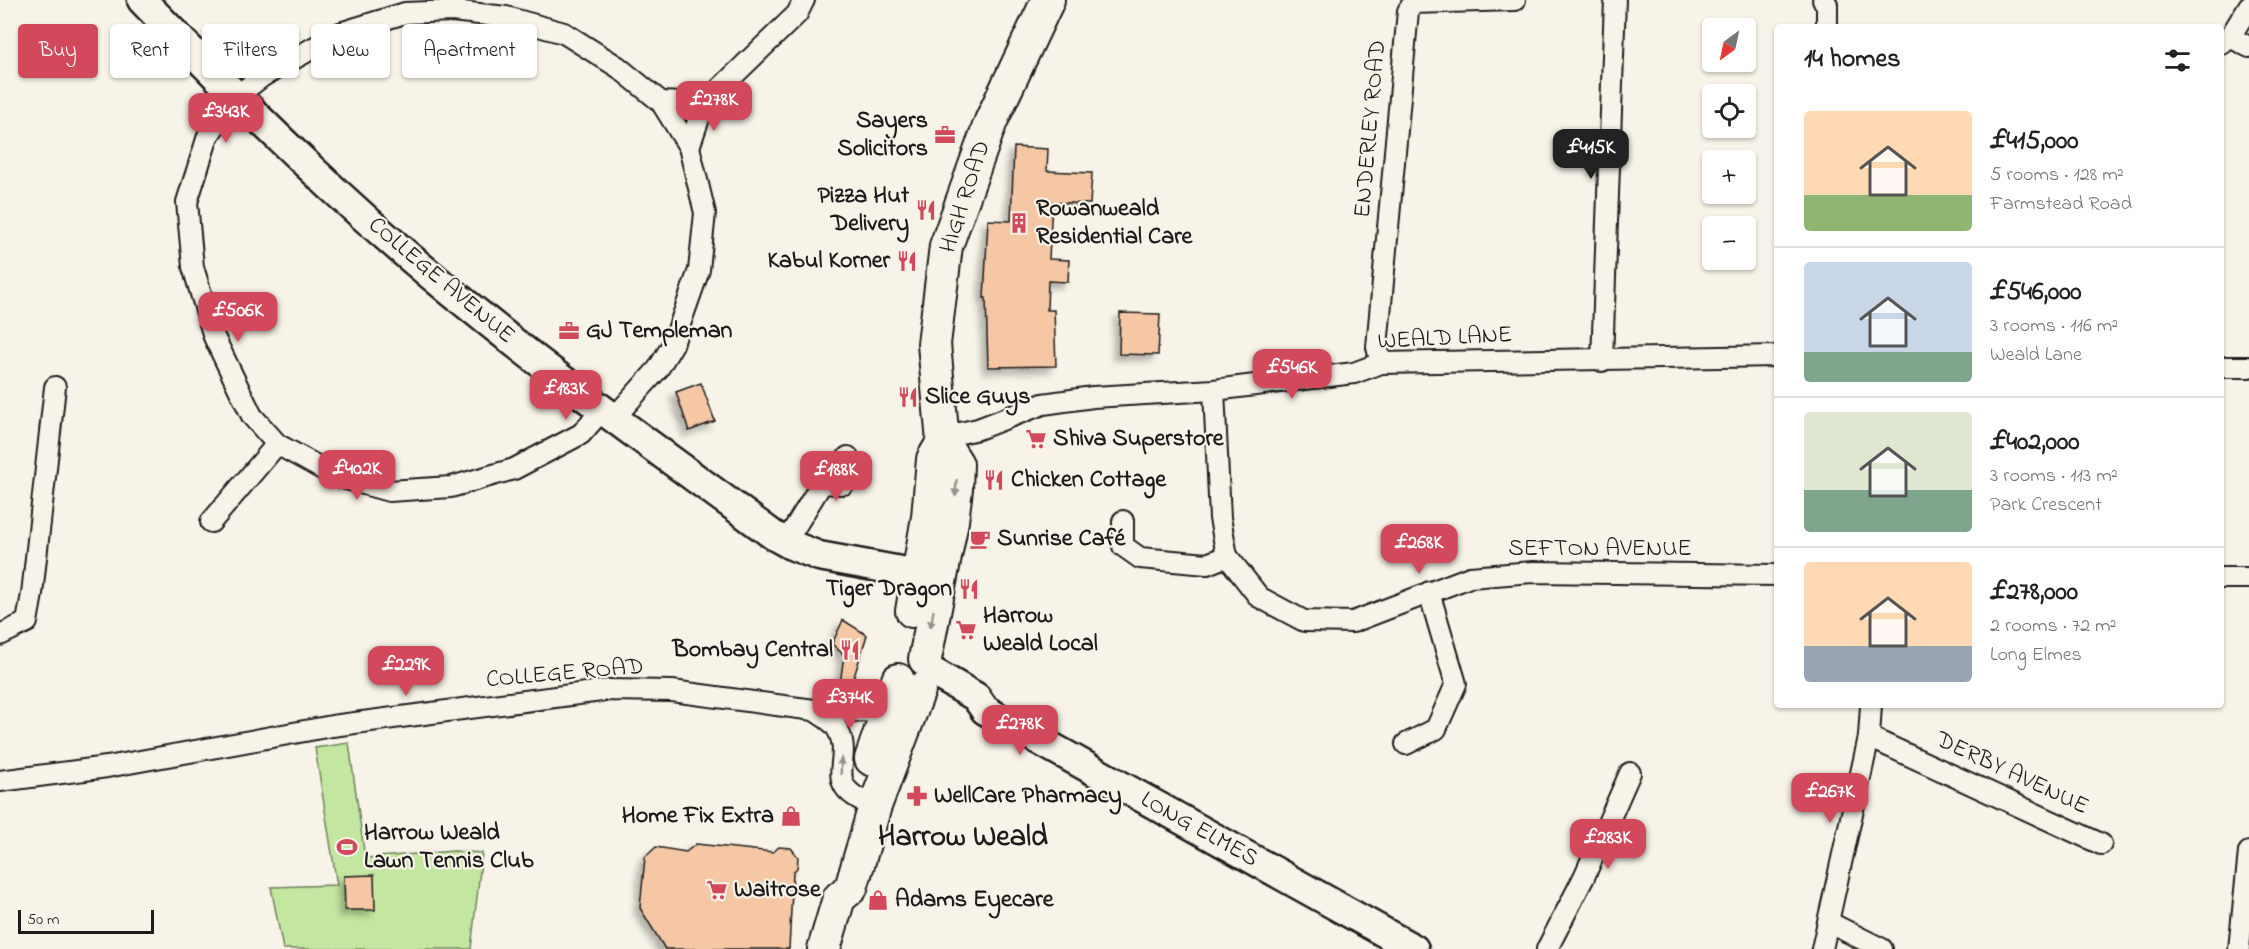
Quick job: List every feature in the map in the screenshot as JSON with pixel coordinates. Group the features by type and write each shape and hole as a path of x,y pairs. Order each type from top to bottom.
{"main road":[{"name":"HIGH ROAD","path":"824,949 839,898 835,884 917,674 928,577 952,521 957,464 943,439 934,344 946,246 991,121 1048,0"},
{"name":"HIGH ROAD","path":"867,803 887,712 917,674"}],"street":[{"name":"COLLEGE AVENUE","path":"142,0 235,97 321,179 456,296 608,414 786,542 819,556 928,577"},
{"path":"689,147 704,104 797,14 804,0"},
{"name":"ENDERLEY ROAD","path":"1381,363 1377,347 1410,2 1515,0"},
{"path":"1602,361 1615,0"},
{"path":"1823,0 1827,4 1827,24"},
{"path":"2249,6 2226,40 2249,47"},
{"path":"452,11 506,17 564,33 618,67 661,102 689,147 705,213 699,270 673,344 658,369 608,414 581,434 514,469 451,487 389,490 335,476 277,444 252,416 214,337 193,267 187,202 208,136 235,97 263,76 340,33 405,13 452,11"},
{"path":"661,102 704,104"},
{"name":"WEALD LANE","path":"943,439 978,429 1043,404 1093,397 1214,390 1354,373 1381,363 1602,361 1774,356"},
{"path":"2224,367 2249,367"},
{"path":"0,635 27,622 54,387"},
{"name":"SEFTON AVENUE","path":"1214,390 1220,518 1227,556 1258,597 1304,621 1353,622 1470,578 1533,572 1774,575"},
{"path":"211,522 277,444"},
{"path":"786,542 822,483 844,484 848,457"},
{"path":"1123,521 1123,546 1140,558 1208,564 1227,556"},
{"path":"2224,578 2249,578"},
{"path":"1406,744 1436,729 1456,684 1429,592"},
{"name":"LONG ELMES","path":"917,674 976,697 985,710 1414,949"},
{"name":"COLLEGE ROAD","path":"0,781 107,767 332,726 609,690 672,691 814,710 887,712"},
{"path":"1822,949 1869,737 1871,708"},
{"path":"814,710 835,725 842,739 841,780 848,792 867,803"},
{"name":"DERBY AVENUE","path":"1869,737 2102,843"},
{"path":"1547,949 1584,877 1630,772"},
{"path":"2239,949 2249,852"},
{"path":"1828,922 1882,949"}],"green space":[{"name":"Harrow Weald Lawn Tennis Club","path":"349,743 365,858 454,851 482,853 471,949 283,949 271,887 337,885 315,748"}],"building":[{"name":"Rowanweald Residential Care","path":"1014,147 1048,149 1047,171 1092,173 1090,204 1052,202 1049,259 1069,260 1068,282 1048,281 1047,310 1054,310 1056,366 988,367 986,298 984,298 988,220 1011,221"},
{"path":"1120,313 1160,314 1158,355 1119,354"},
{"path":"701,383 715,421 689,431 676,392"},
{"name":"Bombay Central","path":"843,620 867,635 847,699 838,699 844,655 832,644"},
{"name":"Waitrose","path":"696,844 773,852 779,847 791,848 798,857 797,868 793,872 789,949 665,949 640,908 645,857 656,847 686,852"},
{"path":"374,875 375,910 345,910 344,876"}],"place":[{"name":"Sayers Solicitors","path":"945,135"},
{"name":"Pizza Hut Delivery","path":"926,210"},
{"name":"Rowanweald Residential Care","path":"1019,223"},
{"name":"Kabul Korner","path":"907,261"},
{"name":"GJ Templeman","path":"569,331"},
{"name":"Slice Guys","path":"908,397"},
{"name":"Shiva Superstore","path":"1036,439"},
{"name":"Chicken Cottage","path":"994,480"},
{"name":"Sunrise Café","path":"980,539"},
{"name":"Tiger Dragon","path":"969,589"},
{"name":"Harrow Weald Local","path":"966,630"},
{"name":"Bombay Central","path":"850,650"},
{"name":"WellCare Pharmacy","path":"917,796"},
{"name":"Home Fix Extra","path":"791,816"},
{"name":"Harrow Weald Lawn Tennis Club","path":"347,847"},
{"name":"Waitrose","path":"717,890"},
{"name":"Adams Eyecare","path":"878,900"}],"district":[{"name":"Harrow Weald","path":"963,838"}]}
